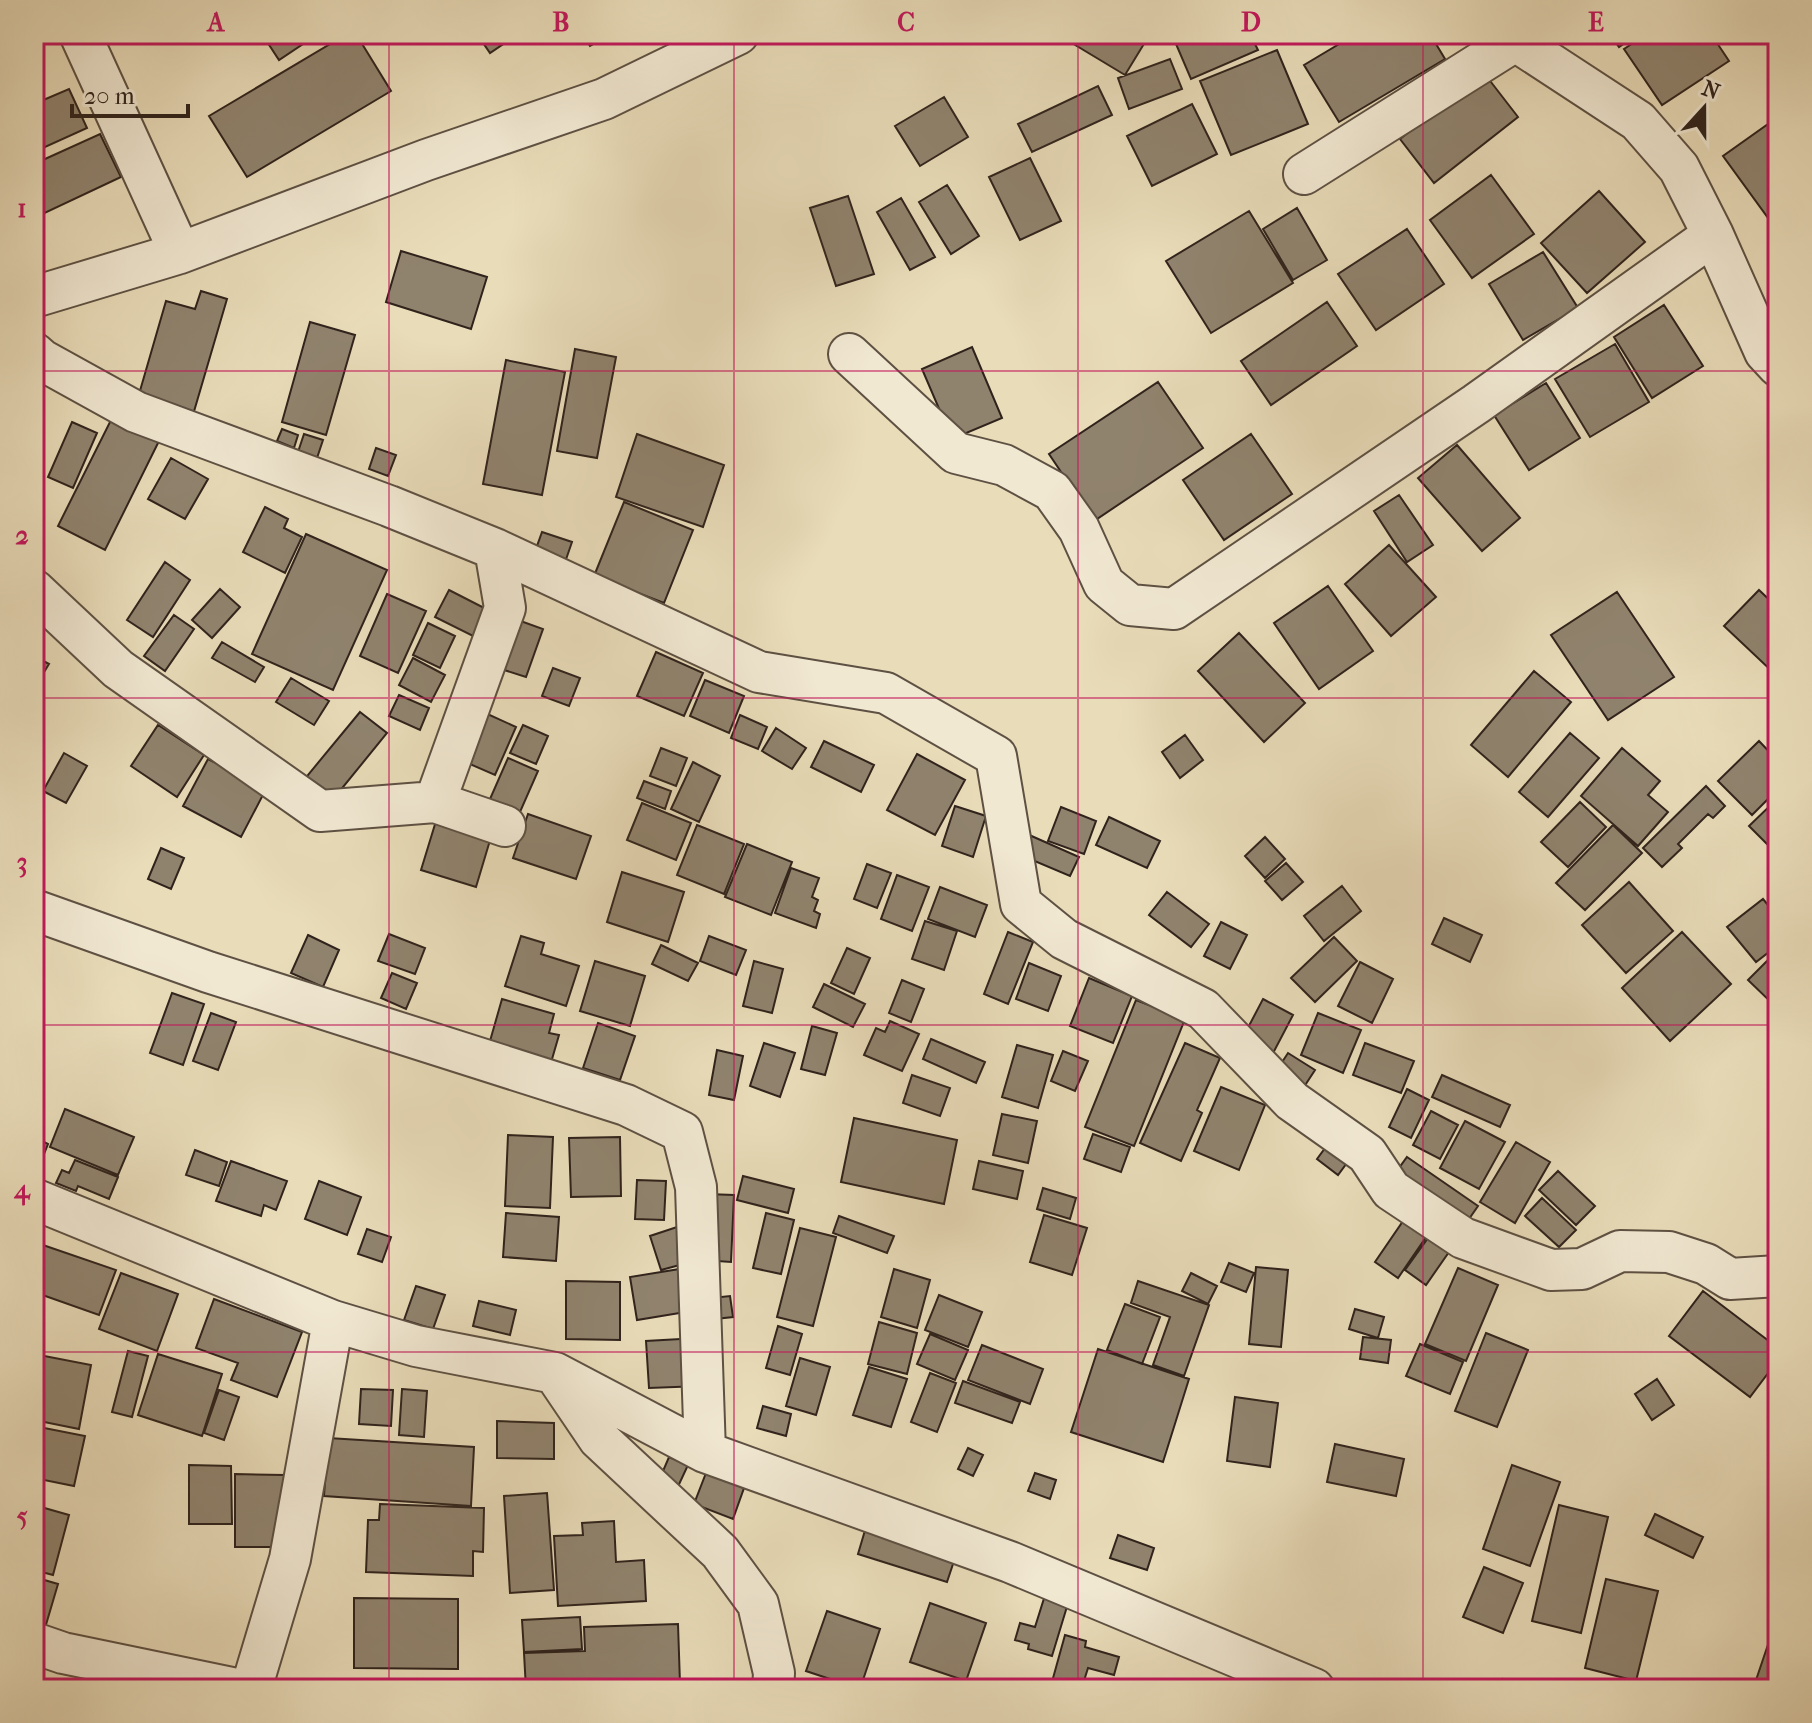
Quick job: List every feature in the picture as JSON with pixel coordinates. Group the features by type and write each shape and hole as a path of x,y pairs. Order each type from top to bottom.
{"street":[{"path":"80,34 180,253"},
{"path":"34,297 180,253 426,160 604,99 738,34"},
{"path":"1304,174 1510,38 1638,121 1679,168 1713,235 1765,352 1778,366"},
{"path":"849,354 956,453 1004,465 1052,491 1079,529 1104,584 1130,605 1174,609 1476,404 1713,235"},
{"path":"34,353 136,412 495,549 759,672 886,693 996,756 1021,904 1064,939 1203,1009 1292,1101 1367,1154 1391,1190 1463,1238 1551,1270 1582,1269 1620,1251 1632,1251 1669,1252 1706,1264 1730,1279 1778,1276"},
{"path":"435,802 505,608 495,549"},
{"path":"34,590 118,669 320,811 435,802 505,826"},
{"path":"34,910 208,972 626,1105 682,1132 696,1187 705,1452"},
{"path":"34,1199 333,1321 416,1346 555,1373 705,1452 1010,1562 1310,1688"},
{"path":"251,1689 290,1559 333,1321"},
{"path":"555,1373 599,1439 720,1552 758,1604 774,1673 773,1689"},
{"path":"34,1643 63,1653 237,1689"}],"building":[{"path":"262,34 318,34 279,60"},
{"path":"347,34 356,34 391,91 247,177 209,116"},
{"path":"477,34 518,34 490,53"},
{"path":"583,34 611,34 590,46"},
{"path":"1057,34 1150,34 1125,75"},
{"path":"1180,34 1250,34 1258,50 1191,79 1173,37"},
{"path":"1356,34 1430,34 1445,59 1339,122 1304,65"},
{"path":"1610,34 1638,34 1619,47"},
{"path":"1647,34 1711,34 1729,61 1662,105 1624,49"},
{"path":"1277,50 1308,124 1231,155 1200,81"},
{"path":"1170,59 1182,89 1129,109 1118,78"},
{"path":"1484,73 1518,117 1434,183 1400,139"},
{"path":"1098,86 1112,115 1032,152 1018,124"},
{"path":"69,89 87,128 34,152 34,104"},
{"path":"944,97 968,137 920,166 895,126"},
{"path":"1192,104 1217,154 1152,186 1127,136"},
{"path":"1778,117 1778,217 1771,222 1723,156"},
{"path":"100,134 121,177 34,218 34,164"},
{"path":"1030,158 1061,221 1020,240 989,177"},
{"path":"1491,175 1534,234 1472,278 1430,220"},
{"path":"947,185 979,236 951,254 919,202"},
{"path":"1599,191 1645,242 1587,293 1541,243"},
{"path":"848,196 874,274 836,286 810,208"},
{"path":"901,198 935,257 910,270 877,212"},
{"path":"1297,208 1327,260 1293,280 1263,229"},
{"path":"1249,211 1293,283 1211,333 1166,261"},
{"path":"1407,229 1444,284 1376,330 1338,274"},
{"path":"401,251 487,277 471,329 386,302"},
{"path":"1543,252 1578,308 1523,340 1489,284"},
{"path":"201,291 227,299 190,425 135,408 166,301 195,309"},
{"path":"1327,302 1357,346 1271,405 1241,361"},
{"path":"1664,305 1703,366 1652,398 1614,337"},
{"path":"310,322 355,335 326,435 282,422"},
{"path":"1615,344 1649,402 1590,437 1555,379"},
{"path":"972,347 1002,418 952,439 922,369"},
{"path":"575,349 616,357 597,458 557,451"},
{"path":"506,360 565,372 542,495 483,484"},
{"path":"1158,382 1203,448 1094,521 1049,454"},
{"path":"1546,383 1580,438 1529,470 1494,415"},
{"path":"116,410 163,433 105,550 58,526"},
{"path":"72,422 97,433 73,488 48,477"},
{"path":"282,429 298,435 294,448 277,441"},
{"path":"304,434 323,440 317,458 298,452"},
{"path":"637,434 724,465 703,527 616,497"},
{"path":"1251,434 1292,494 1224,540 1183,480"},
{"path":"1457,445 1520,518 1482,551 1418,478"},
{"path":"376,448 396,455 388,476 369,469"},
{"path":"171,458 208,479 185,519 148,499"},
{"path":"1399,495 1433,545 1407,562 1374,511"},
{"path":"624,502 693,530 664,603 594,576"},
{"path":"265,507 288,519 284,528 302,537 285,573 243,552"},
{"path":"542,532 572,542 562,571 532,560"},
{"path":"306,534 387,570 333,690 252,654"},
{"path":"1389,545 1436,597 1391,636 1345,584"},
{"path":"165,562 190,580 153,637 127,620"},
{"path":"1328,586 1373,651 1319,689 1274,623"},
{"path":"220,589 240,607 212,638 192,620"},
{"path":"449,590 494,613 481,640 435,617"},
{"path":"1759,590 1778,608 1778,677 1724,626"},
{"path":"1617,592 1674,677 1608,720 1551,635"},
{"path":"387,594 426,611 398,673 360,656"},
{"path":"174,615 194,629 165,671 144,656"},
{"path":"515,619 543,629 526,677 498,668"},
{"path":"428,623 455,636 440,668 413,655"},
{"path":"1239,633 1305,703 1264,742 1198,671"},
{"path":"222,642 264,667 255,682 212,658"},
{"path":"656,652 703,673 684,716 637,696"},
{"path":"34,656 49,664 34,689"},
{"path":"413,658 445,675 431,702 399,685"},
{"path":"553,668 580,678 569,706 542,696"},
{"path":"1534,671 1571,702 1508,777 1471,745"},
{"path":"291,678 329,701 314,725 276,702"},
{"path":"705,680 744,696 729,733 690,716"},
{"path":"399,695 429,708 420,730 389,716"},
{"path":"360,712 387,733 330,803 303,781"},
{"path":"483,712 516,727 495,775 463,761"},
{"path":"740,715 767,727 758,749 731,738"},
{"path":"158,725 204,755 177,797 131,766"},
{"path":"523,725 548,736 536,764 510,753"},
{"path":"776,728 806,748 792,769 762,751"},
{"path":"1570,733 1599,758 1548,817 1519,792"},
{"path":"1185,735 1203,760 1180,778 1162,752"},
{"path":"824,741 874,765 861,792 811,767"},
{"path":"1759,741 1778,761 1778,789 1752,815 1718,781"},
{"path":"661,748 687,758 676,786 650,776"},
{"path":"1622,748 1660,781 1648,795 1668,812 1638,846 1581,796"},
{"path":"64,753 87,766 66,803 43,791"},
{"path":"917,754 965,780 935,835 887,810"},
{"path":"508,758 538,771 520,812 490,799"},
{"path":"208,759 266,789 241,837 183,806"},
{"path":"693,762 720,776 699,822 671,809"},
{"path":"644,781 671,791 665,809 637,798"},
{"path":"1706,786 1725,806 1713,818 1708,814 1678,844 1682,848 1662,867 1643,848"},
{"path":"1778,798 1778,855 1749,826"},
{"path":"1580,802 1606,827 1568,867 1541,842"},
{"path":"642,803 691,823 676,860 627,840"},
{"path":"955,806 986,816 973,857 942,846"},
{"path":"1061,807 1096,821 1084,854 1048,841"},
{"path":"528,814 591,836 576,879 513,858"},
{"path":"1109,817 1160,841 1147,868 1096,845"},
{"path":"436,821 491,837 476,887 421,870"},
{"path":"697,825 744,844 724,894 677,875"},
{"path":"1613,825 1642,853 1585,910 1556,883"},
{"path":"1027,834 1079,857 1070,876 1018,854"},
{"path":"1265,837 1285,859 1265,878 1245,856"},
{"path":"747,844 792,862 771,915 725,897"},
{"path":"161,848 184,858 171,889 148,879"},
{"path":"1286,863 1303,882 1282,900 1265,881"},
{"path":"867,864 891,873 877,908 854,899"},
{"path":"791,868 819,878 812,897 818,900 814,911 820,914 816,928 775,913"},
{"path":"622,872 684,892 668,942 607,922"},
{"path":"897,875 929,887 912,931 881,919"},
{"path":"1629,882 1673,931 1626,973 1582,925"},
{"path":"1342,886 1361,911 1324,941 1304,916"},
{"path":"940,887 987,905 975,937 928,919"},
{"path":"1167,892 1209,924 1191,947 1149,915"},
{"path":"1763,899 1778,917 1778,945 1756,962 1727,927"},
{"path":"1444,918 1482,935 1470,962 1432,944"},
{"path":"925,921 957,931 944,970 912,959"},
{"path":"1221,922 1247,935 1230,969 1204,956"},
{"path":"1008,932 1033,942 1008,1004 984,994"},
{"path":"1682,932 1731,984 1670,1041 1622,988"},
{"path":"389,934 425,948 415,974 378,961"},
{"path":"308,935 339,950 323,987 291,973"},
{"path":"521,936 544,943 541,954 579,966 566,1006 505,986"},
{"path":"709,936 746,950 736,975 700,961"},
{"path":"1334,937 1357,961 1315,1002 1291,978"},
{"path":"661,945 698,963 688,981 652,964"},
{"path":"847,948 870,958 854,994 831,983"},
{"path":"1778,950 1778,1009 1748,980"},
{"path":"595,961 645,976 630,1026 580,1011"},
{"path":"754,961 783,969 772,1013 743,1006"},
{"path":"1360,962 1393,979 1372,1023 1338,1006"},
{"path":"1029,963 1061,976 1048,1011 1016,999"},
{"path":"392,973 417,983 406,1009 381,998"},
{"path":"1089,978 1132,996 1113,1043 1070,1026"},
{"path":"902,980 924,989 911,1022 889,1013"},
{"path":"824,984 865,1004 853,1027 813,1007"},
{"path":"172,993 204,1004 183,1065 150,1053"},
{"path":"502,999 554,1014 549,1033 559,1035 550,1066 488,1048"},
{"path":"1263,999 1293,1015 1270,1059 1240,1043"},
{"path":"1136,1000 1185,1019 1134,1146 1085,1127"},
{"path":"211,1013 236,1022 218,1070 193,1061"},
{"path":"1318,1013 1361,1030 1343,1073 1301,1055"},
{"path":"890,1021 919,1034 902,1071 864,1055 876,1028 885,1032"},
{"path":"598,1023 635,1036 620,1080 583,1068"},
{"path":"812,1026 837,1033 825,1075 801,1069"},
{"path":"931,1039 985,1062 976,1083 923,1059"},
{"path":"764,1043 795,1053 780,1097 750,1086"},
{"path":"1185,1043 1220,1058 1197,1110 1202,1113 1181,1161 1140,1143"},
{"path":"1365,1043 1414,1061 1401,1093 1353,1075"},
{"path":"1017,1045 1053,1055 1038,1108 1002,1097"},
{"path":"717,1050 743,1056 734,1100 709,1095"},
{"path":"1063,1051 1088,1061 1075,1091 1051,1081"},
{"path":"1288,1053 1315,1070 1302,1090 1275,1073"},
{"path":"912,1075 950,1088 940,1116 903,1103"},
{"path":"1442,1075 1510,1105 1500,1127 1432,1097"},
{"path":"1221,1087 1265,1105 1239,1170 1194,1151"},
{"path":"1407,1089 1429,1100 1411,1138 1389,1127"},
{"path":"65,1109 134,1137 118,1175 50,1147"},
{"path":"1431,1111 1458,1125 1440,1159 1413,1145"},
{"path":"1002,1114 1037,1121 1028,1163 993,1155"},
{"path":"854,1118 957,1140 944,1204 841,1182"},
{"path":"1465,1121 1505,1142 1479,1189 1440,1168"},
{"path":"1093,1134 1130,1147 1121,1172 1084,1159"},
{"path":"508,1135 553,1137 550,1208 505,1206"},
{"path":"1334,1136 1355,1152 1338,1175 1317,1159"},
{"path":"620,1137 621,1196 571,1197 569,1138"},
{"path":"40,1140 48,1144 40,1164 34,1162"},
{"path":"1516,1142 1550,1162 1515,1223 1480,1202"},
{"path":"195,1150 227,1162 219,1186 186,1175"},
{"path":"1407,1157 1478,1206 1462,1229 1391,1179"},
{"path":"75,1160 118,1177 109,1199 78,1186 76,1191 56,1183 62,1170 69,1173"},
{"path":"231,1161 287,1181 276,1210 264,1205 261,1216 216,1201"},
{"path":"979,1161 1023,1171 1017,1199 973,1189"},
{"path":"1558,1171 1595,1206 1576,1225 1539,1190"},
{"path":"743,1176 794,1189 788,1213 737,1200"},
{"path":"637,1180 666,1181 664,1220 635,1219"},
{"path":"319,1181 361,1197 347,1235 305,1219"},
{"path":"1043,1188 1076,1198 1070,1219 1037,1209"},
{"path":"706,1194 734,1195 731,1262 703,1260"},
{"path":"1542,1198 1576,1230 1559,1247 1525,1216"},
{"path":"1412,1208 1435,1224 1398,1278 1375,1262"},
{"path":"506,1213 559,1217 556,1261 503,1257"},
{"path":"766,1213 794,1220 781,1274 753,1268"},
{"path":"1044,1215 1087,1228 1072,1275 1030,1262"},
{"path":"839,1216 894,1236 887,1253 833,1233"},
{"path":"680,1226 691,1262 661,1270 650,1236"},
{"path":"1436,1227 1456,1242 1426,1285 1405,1270"},
{"path":"800,1228 836,1237 813,1326 777,1317"},
{"path":"367,1229 391,1237 382,1262 358,1254"},
{"path":"40,1244 116,1270 99,1315 34,1292 34,1260"},
{"path":"1229,1263 1254,1273 1246,1292 1221,1282"},
{"path":"692,1267 698,1310 637,1320 630,1277"},
{"path":"1256,1267 1288,1270 1281,1347 1249,1344"},
{"path":"1458,1268 1498,1285 1466,1361 1425,1344"},
{"path":"894,1269 930,1280 917,1328 881,1317"},
{"path":"121,1273 178,1294 157,1351 99,1329"},
{"path":"1191,1273 1217,1286 1208,1304 1182,1291"},
{"path":"566,1281 620,1282 620,1340 566,1339"},
{"path":"1138,1281 1209,1305 1184,1376 1153,1365 1170,1317 1131,1303"},
{"path":"416,1286 445,1295 433,1329 404,1320"},
{"path":"1703,1291 1778,1348 1778,1360 1750,1397 1669,1336"},
{"path":"939,1295 982,1312 968,1347 925,1330"},
{"path":"730,1296 733,1317 706,1320 703,1299"},
{"path":"214,1299 302,1332 277,1397 231,1380 238,1363 196,1348"},
{"path":"479,1301 516,1310 510,1335 473,1326"},
{"path":"1125,1304 1160,1317 1142,1364 1107,1350"},
{"path":"1355,1309 1384,1317 1378,1338 1349,1329"},
{"path":"879,1322 917,1333 907,1374 868,1364"},
{"path":"778,1326 802,1334 790,1375 766,1368"},
{"path":"1486,1333 1528,1350 1497,1427 1455,1411"},
{"path":"930,1334 968,1350 955,1380 917,1364"},
{"path":"1363,1337 1391,1340 1388,1363 1360,1359"},
{"path":"698,1338 701,1386 649,1388 646,1341"},
{"path":"1420,1344 1463,1362 1450,1394 1406,1376"},
{"path":"982,1345 1043,1369 1030,1404 968,1380"},
{"path":"1098,1349 1189,1379 1163,1462 1071,1432"},
{"path":"128,1351 148,1356 132,1417 112,1412"},
{"path":"34,1354 91,1365 79,1429 34,1420"},
{"path":"158,1354 222,1374 202,1436 138,1415"},
{"path":"800,1358 830,1367 816,1415 786,1406"},
{"path":"869,1367 907,1379 891,1427 853,1415"},
{"path":"930,1373 956,1383 937,1432 911,1422"},
{"path":"1657,1379 1674,1405 1652,1420 1635,1394"},
{"path":"963,1381 1020,1402 1012,1423 955,1403"},
{"path":"361,1389 393,1390 391,1426 359,1424"},
{"path":"402,1389 427,1391 424,1437 399,1435"},
{"path":"219,1390 239,1397 224,1440 204,1433"},
{"path":"1235,1397 1278,1403 1270,1467 1227,1461"},
{"path":"763,1406 791,1414 786,1436 757,1428"},
{"path":"497,1421 554,1423 554,1459 497,1458"},
{"path":"34,1426 85,1436 74,1486 34,1478"},
{"path":"328,1438 474,1447 471,1506 324,1496"},
{"path":"1335,1444 1404,1459 1396,1496 1327,1482"},
{"path":"968,1448 983,1455 973,1476 958,1469"},
{"path":"669,1457 688,1465 675,1493 657,1485"},
{"path":"189,1465 231,1466 232,1524 189,1524"},
{"path":"1512,1465 1560,1482 1530,1566 1483,1549"},
{"path":"706,1473 744,1488 733,1519 694,1504"},
{"path":"1035,1473 1056,1480 1050,1499 1028,1491"},
{"path":"235,1474 284,1475 283,1547 235,1547"},
{"path":"547,1493 554,1590 510,1593 504,1496"},
{"path":"380,1504 484,1508 483,1552 473,1551 473,1576 366,1572 368,1520 379,1520"},
{"path":"34,1505 69,1515 53,1575 34,1570"},
{"path":"1559,1505 1608,1517 1581,1633 1532,1621"},
{"path":"1655,1514 1703,1537 1693,1558 1645,1535"},
{"path":"614,1521 616,1562 644,1560 646,1601 558,1606 554,1536 583,1535 582,1523"},
{"path":"866,1527 956,1555 947,1582 858,1554"},
{"path":"1118,1535 1154,1548 1147,1570 1110,1558"},
{"path":"1484,1567 1523,1583 1503,1633 1463,1617"},
{"path":"34,1577 58,1584 45,1628 34,1625"},
{"path":"1606,1579 1658,1591 1636,1681 1585,1668"},
{"path":"1046,1592 1069,1600 1052,1656 1028,1649 1029,1644 1015,1640 1020,1623 1035,1627"},
{"path":"354,1598 458,1599 458,1669 354,1668"},
{"path":"930,1603 986,1623 966,1681 910,1662"},
{"path":"827,1611 880,1629 860,1689 806,1671"},
{"path":"580,1617 582,1649 524,1652 522,1620"},
{"path":"1776,1621 1778,1689 1753,1689"},
{"path":"678,1624 680,1684 526,1689 524,1653 585,1651 584,1627"},
{"path":"1065,1635 1086,1641 1085,1647 1119,1657 1114,1675 1088,1668 1083,1684 1095,1689 1050,1689"},
{"path":"1503,1679 1532,1687 1501,1689"}]}
